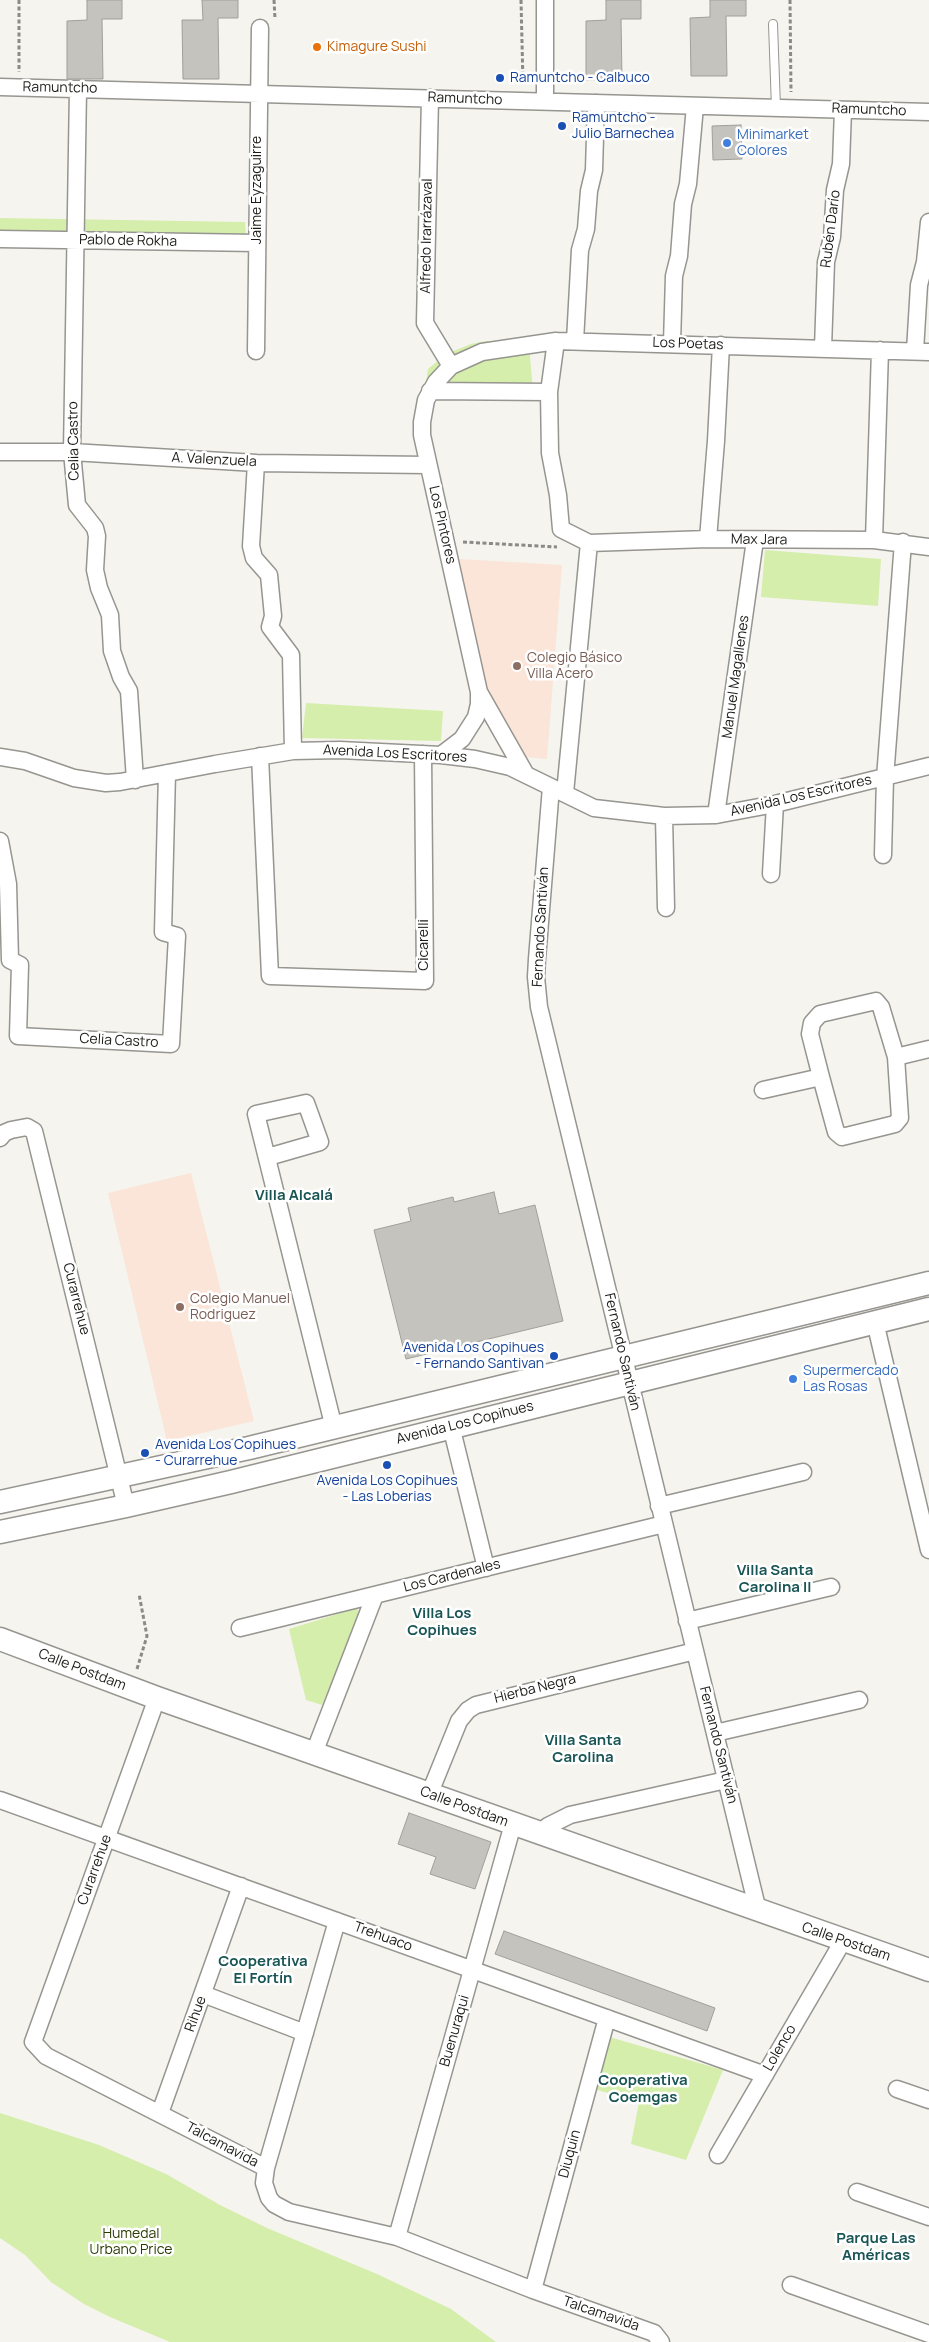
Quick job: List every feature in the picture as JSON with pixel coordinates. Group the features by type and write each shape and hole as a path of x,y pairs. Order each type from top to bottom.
{"main road":[{"name":"Avenida Los Copihues","path":"0,1502 120,1477 334,1428 929,1283"},
{"name":"Avenida Los Copihues","path":"0,1532 126,1506 929,1309"},
{"name":"Calle Postdam","path":"0,1639 157,1698 929,1970"}],"street":[{"path":"545,0 545,101"},
{"name":"Jaime Eyzaguirre","path":"256,351 260,28"},
{"name":"Ramuntcho","path":"0,87 929,112"},
{"name":"Celia Castro","path":"78,89 72,452 77,505 95,528 97,536 95,570 99,588 110,615 112,652 121,677 130,691 135,780"},
{"name":"Alfredo Irarrázaval","path":"430,98 425,323 451,366"},
{"path":"575,341 580,250 586,229 589,191 594,170 596,103"},
{"path":"672,343 674,276 679,256 683,204 688,184 695,106"},
{"name":"Rubén Darío","path":"823,348 826,262 833,229 835,190 841,164 843,110"},
{"path":"922,351 919,285 925,262 929,222"},
{"name":"Pablo de Rokha","path":"0,239 257,243"},
{"path":"556,340 549,392 550,453 562,529 589,544"},
{"name":"Los Poetas","path":"451,366 482,352 556,340 922,351"},
{"path":"708,539 721,345"},
{"path":"874,540 880,350"},
{"name":"Los Pintores","path":"451,366 430,391 423,410 422,422 428,465 479,692 525,773"},
{"path":"430,391 549,392"},
{"name":"A. Valenzuela","path":"0,452 72,452 256,463 428,465"},
{"path":"256,463 251,546 254,558 268,574 274,616 270,627 291,655 294,751"},
{"name":"Max Jara","path":"589,544 708,539 874,540 929,546"},
{"name":"Manuel Magallenes","path":"716,815 755,540"},
{"path":"883,855 885,778 903,542"},
{"name":"Fernando Santiván","path":"589,544 536,959 537,990 629,1382 758,1911"},
{"name":"Los Pintores","path":"441,754 453,748 470,729 476,717 479,692"},
{"name":"Avenida Los Escritores","path":"0,757 25,761 90,781 106,783 135,780 294,751 340,750 441,754 494,762 525,773 594,808 664,816 716,815 775,804 929,766"},
{"name":"Cicarelli","path":"260,756 270,976 425,981 423,754"},
{"name":"Celia Castro","path":"0,841 8,884 10,960 20,965 18,1036 170,1044 177,936 163,932 167,773"},
{"path":"771,874 775,804"},
{"path":"664,816 666,908"},
{"path":"876,1001 881,1007 896,1057 900,1118 895,1124 842,1137 836,1132 821,1077 810,1034 812,1023 820,1014 876,1001"},
{"path":"896,1057 929,1049"},
{"path":"763,1090 821,1077"},
{"name":"Curarrehue","path":"0,1138 4,1133 11,1130 27,1127 34,1131 126,1506"},
{"path":"268,1157 334,1428"},
{"path":"875,1322 929,1550"},
{"path":"451,1426 486,1568"},
{"path":"660,1506 804,1472"},
{"name":"Los Cardenales","path":"240,1628 664,1524"},
{"path":"687,1621 831,1586"},
{"path":"314,1753 375,1595"},
{"name":"Hierba Negra","path":"430,1795 458,1721 468,1710 476,1705 695,1651"},
{"name":"Curarrehue","path":"33,2042 157,1698"},
{"path":"715,1733 859,1700"},
{"path":"539,1834 553,1823 570,1815 726,1780"},
{"name":"Trehuaco","path":"0,1800 472,1968 765,2075"},
{"name":"Buenuraqui","path":"397,2238 513,1824"},
{"name":"Rihue","path":"160,2113 241,1886"},
{"name":"Talcamavida","path":"337,1921 266,2168 264,2182 269,2198 289,2212 397,2238 533,2290 654,2333 661,2342"},
{"name":"Lolenco","path":"718,2155 843,1941"},
{"path":"203,1994 305,2032"},
{"name":"Diuquin","path":"533,2290 608,2018"},
{"name":"Talcamavida","path":"33,2042 46,2056 266,2168"},
{"path":"896,2089 929,2100"},
{"path":"857,2192 929,2217"},
{"path":"791,2285 929,2334"}],"lane":[{"path":"773,24 784,108"}],"path":[{"path":"19,0 19,88"},
{"path":"521,0 523,101"},
{"path":"784,108 790,0"},
{"path":"445,541 548,548 589,544"},
{"path":"132,1689 147,1636 139,1594"}],"shaded area":[{"name":"Colegio Básico Villa Acero","path":"459,559 562,565 547,759 514,756 488,696 471,636"},
{"name":"Colegio Manuel Rodriguez","path":"191,1173 254,1421 167,1441 108,1193"}],"green space":[{"path":"0,218 245,222 246,238 0,232"},
{"path":"486,341 529,345 533,391 425,389 428,369 446,354 471,344"},
{"path":"765,550 881,559 878,606 761,597"},
{"path":"306,703 443,711 441,741 302,738"},
{"path":"357,1608 361,1617 322,1705 306,1700 289,1629"},
{"path":"606,2036 723,2070 686,2160 631,2144 639,2102 594,2089"},
{"name":"Humedal Urbano Price","path":"0,2113 99,2145 166,2174 220,2205 267,2228 377,2274 451,2309 496,2342 170,2342 110,2317 84,2304 51,2282 25,2255 0,2238"}],"building":[{"path":"87,0 122,0 122,19 102,19 103,79 67,79 67,21 87,20"},
{"path":"202,0 238,0 238,18 218,18 219,79 183,79 182,20 203,20"},
{"path":"606,0 641,0 641,19 621,19 622,79 586,80 586,21 606,20"},
{"path":"710,0 746,0 746,16 726,16 727,76 691,76 690,18 710,17"},
{"name":"Minimarket Colores","path":"741,125 742,159 713,160 712,126"},
{"path":"494,1192 499,1214 535,1205 563,1321 406,1359 374,1230 411,1221 408,1208 453,1197 454,1202"},
{"path":"409,1813 491,1842 475,1889 430,1874 436,1857 398,1844"},
{"path":"504,1931 715,2008 707,2031 495,1954"}],"place":[{"name":"Kimagure Sushi","path":"317,47"},
{"name":"Ramuntcho - Calbuco","path":"500,78"},
{"name":"Ramuntcho - Julio Barnechea","path":"562,126"},
{"name":"Minimarket Colores","path":"727,143"},
{"name":"Colegio Básico Villa Acero","path":"517,666"},
{"name":"Colegio Manuel Rodriguez","path":"180,1307"},
{"name":"Avenida Los Copihues - Fernando Santivan","path":"554,1356"},
{"name":"Supermercado Las Rosas","path":"793,1379"},
{"name":"Avenida Los Copihues - Curarrehue","path":"145,1453"},
{"name":"Avenida Los Copihues - Las Loberias","path":"387,1465"}],"district":[{"name":"Villa Alcalá","path":"294,1196"},
{"name":"Villa Santa Carolina II","path":"775,1580"},
{"name":"Villa Los Copihues","path":"442,1622"},
{"name":"Villa Santa Carolina","path":"583,1750"},
{"name":"Cooperativa El Fortín","path":"263,1970"},
{"name":"Cooperativa Coemgas","path":"643,2090"},
{"name":"Parque Las Américas","path":"876,2248"}]}
